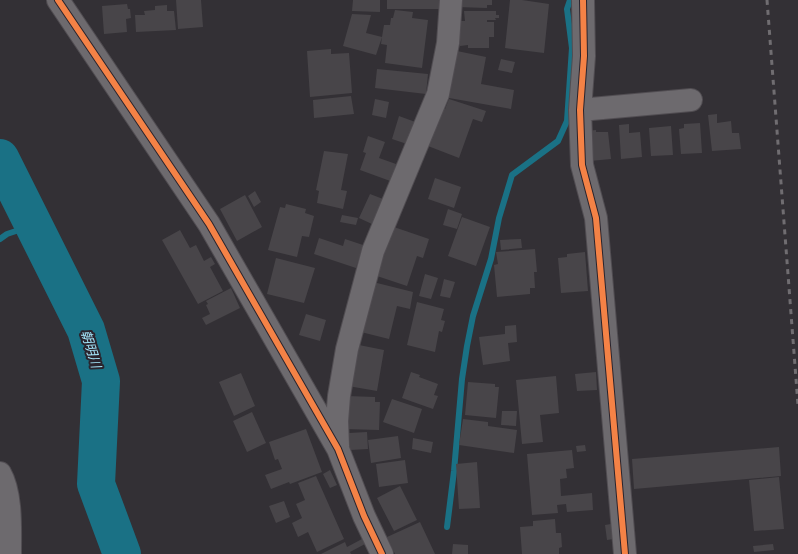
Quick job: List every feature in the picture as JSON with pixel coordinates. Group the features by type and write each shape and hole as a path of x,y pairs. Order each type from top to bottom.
{"street":[{"path":"58,0 209,224 338,449 364,516 382,554"},
{"path":"338,449 337,421 339,396 347,349 373,251 438,94 448,43 451,0"},
{"path":"583,0 584,56 580,110 582,165 596,218 625,554"},
{"path":"580,110 691,100"},
{"path":"0,472 4,480 10,514 10,554"}],"building":[{"path":"176,0 201,0 203,27 178,29"},
{"path":"353,0 380,0 380,12 352,11"},
{"path":"387,0 440,0 440,9 387,9"},
{"path":"457,0 492,0 492,5 487,5 487,8 457,7"},
{"path":"510,0 522,0 549,4 544,53 505,48"},
{"path":"127,4 128,9 130,9 131,18 126,19 127,32 104,34 102,6"},
{"path":"167,5 167,11 174,11 176,30 136,32 135,15 145,15 144,11 155,10 155,6"},
{"path":"395,10 413,12 412,18 428,20 422,68 385,63 387,45 381,44 384,25 390,25 391,18 393,18"},
{"path":"464,11 496,11 496,15 499,15 499,18 495,18 496,20 487,20 487,22 494,22 494,37 489,37 489,48 468,48 468,45 460,46 460,21 465,21"},
{"path":"352,14 371,15 366,33 382,37 376,55 343,46"},
{"path":"331,49 331,54 349,53 352,93 310,97 307,51"},
{"path":"457,51 486,57 481,84 514,90 511,109 449,98"},
{"path":"501,59 515,62 512,73 498,70"},
{"path":"377,69 428,74 426,94 375,88"},
{"path":"351,96 354,114 314,118 313,100"},
{"path":"375,99 389,102 386,118 372,115"},
{"path":"449,99 486,111 482,122 473,119 459,158 428,146 443,108 445,109"},
{"path":"717,114 717,123 731,121 732,133 739,133 741,149 712,151 708,115"},
{"path":"399,116 418,123 410,145 392,139"},
{"path":"700,123 702,153 681,154 679,129 684,128 684,124"},
{"path":"629,124 629,133 640,132 642,157 621,159 619,125"},
{"path":"671,126 673,155 651,156 649,128"},
{"path":"596,130 596,132 608,132 611,159 590,161 587,131"},
{"path":"368,136 385,142 379,158 396,164 395,168 398,168 393,182 360,170 366,153 363,152"},
{"path":"324,151 348,154 341,190 347,191 343,209 317,203 319,191 316,190"},
{"path":"435,178 461,187 454,208 428,199"},
{"path":"255,191 261,202 254,207 248,196"},
{"path":"370,194 383,199 372,224 359,218"},
{"path":"245,195 262,227 237,241 220,209"},
{"path":"286,204 306,209 305,213 314,216 309,237 302,236 297,257 268,250 280,207 285,208"},
{"path":"448,209 462,214 457,229 443,225"},
{"path":"342,215 358,218 356,225 340,222"},
{"path":"462,217 490,227 476,266 448,256"},
{"path":"391,226 429,239 423,258 417,256 407,286 374,275"},
{"path":"180,230 190,248 196,245 204,261 211,257 215,264 210,267 223,291 198,304 162,240"},
{"path":"319,238 343,246 345,239 363,245 356,268 314,254"},
{"path":"521,239 522,248 501,250 500,240"},
{"path":"535,249 537,272 534,272 535,288 530,288 530,294 497,297 494,265 498,264 496,252"},
{"path":"585,252 588,291 561,293 558,258 567,257 567,254"},
{"path":"276,258 315,268 304,303 267,294"},
{"path":"425,274 438,278 431,299 419,296"},
{"path":"444,279 455,282 450,298 440,296"},
{"path":"369,281 413,292 410,309 397,306 389,339 357,331"},
{"path":"231,288 240,308 206,325 202,318 210,314 206,301"},
{"path":"417,302 444,309 441,320 445,321 442,332 439,331 435,352 407,345"},
{"path":"306,314 326,320 320,341 299,335"},
{"path":"516,325 517,342 508,343 510,361 483,365 479,337 505,334 505,326"},
{"path":"354,344 384,350 377,391 348,386"},
{"path":"411,372 420,375 419,377 438,384 434,395 438,396 433,409 402,398"},
{"path":"596,372 597,390 577,391 575,374"},
{"path":"241,373 255,406 234,416 219,382"},
{"path":"556,376 559,413 540,415 543,442 522,444 516,380"},
{"path":"468,382 495,384 495,387 499,387 496,418 465,415"},
{"path":"347,396 375,397 375,402 380,402 379,430 345,429"},
{"path":"392,399 422,409 414,433 383,422"},
{"path":"502,411 517,411 516,426 501,425"},
{"path":"252,412 266,443 247,452 233,421"},
{"path":"463,419 488,422 488,426 517,430 514,453 459,445"},
{"path":"306,429 322,472 290,484 289,482 271,489 265,475 282,469 278,459 275,460 269,442"},
{"path":"367,432 368,449 350,450 349,433"},
{"path":"398,436 401,458 371,463 368,440"},
{"path":"413,438 433,442 431,453 412,449"},
{"path":"585,445 586,451 577,452 576,446"},
{"path":"779,447 781,476 634,489 632,459"},
{"path":"572,450 574,468 566,469 567,478 560,479 561,496 592,493 593,510 567,512 566,504 557,505 558,513 532,515 527,454"},
{"path":"405,460 408,483 379,487 376,464"},
{"path":"477,462 480,508 459,509 456,464"},
{"path":"330,470 337,485 330,488 323,474"},
{"path":"316,476 344,539 317,552 308,532 298,537 292,523 302,518 296,504 305,500 298,483"},
{"path":"779,477 784,529 754,531 749,480"},
{"path":"400,486 417,520 394,531 377,498"},
{"path":"284,501 290,517 276,523 269,506"},
{"path":"555,519 556,533 561,533 562,547 559,548 559,554 522,554 520,527 533,526 533,521"},
{"path":"420,522 435,554 395,554 387,537"},
{"path":"611,524 613,539 607,540 605,525"},
{"path":"362,539 365,544 350,552 351,554 321,554 345,542 347,547"},
{"path":"453,544 468,545 468,554 452,554"},
{"path":"773,544 774,550 754,552 753,546"}],"waterway":[{"path":"447,527 454,471 462,379 467,346 473,316 491,259 499,218 512,175 558,141 567,121 572,48 567,9 570,0"},
{"name":"朝明川","path":"0,158 86,330 101,381 96,484 122,554"},
{"path":"0,239 7,234 34,225"}],"railway":[{"path":"767,0 798,405"}],"cycle path":[{"path":"58,0 209,224 338,449 364,516 382,554"},
{"path":"583,0 584,56 580,110 582,165 596,218 625,554"}]}
